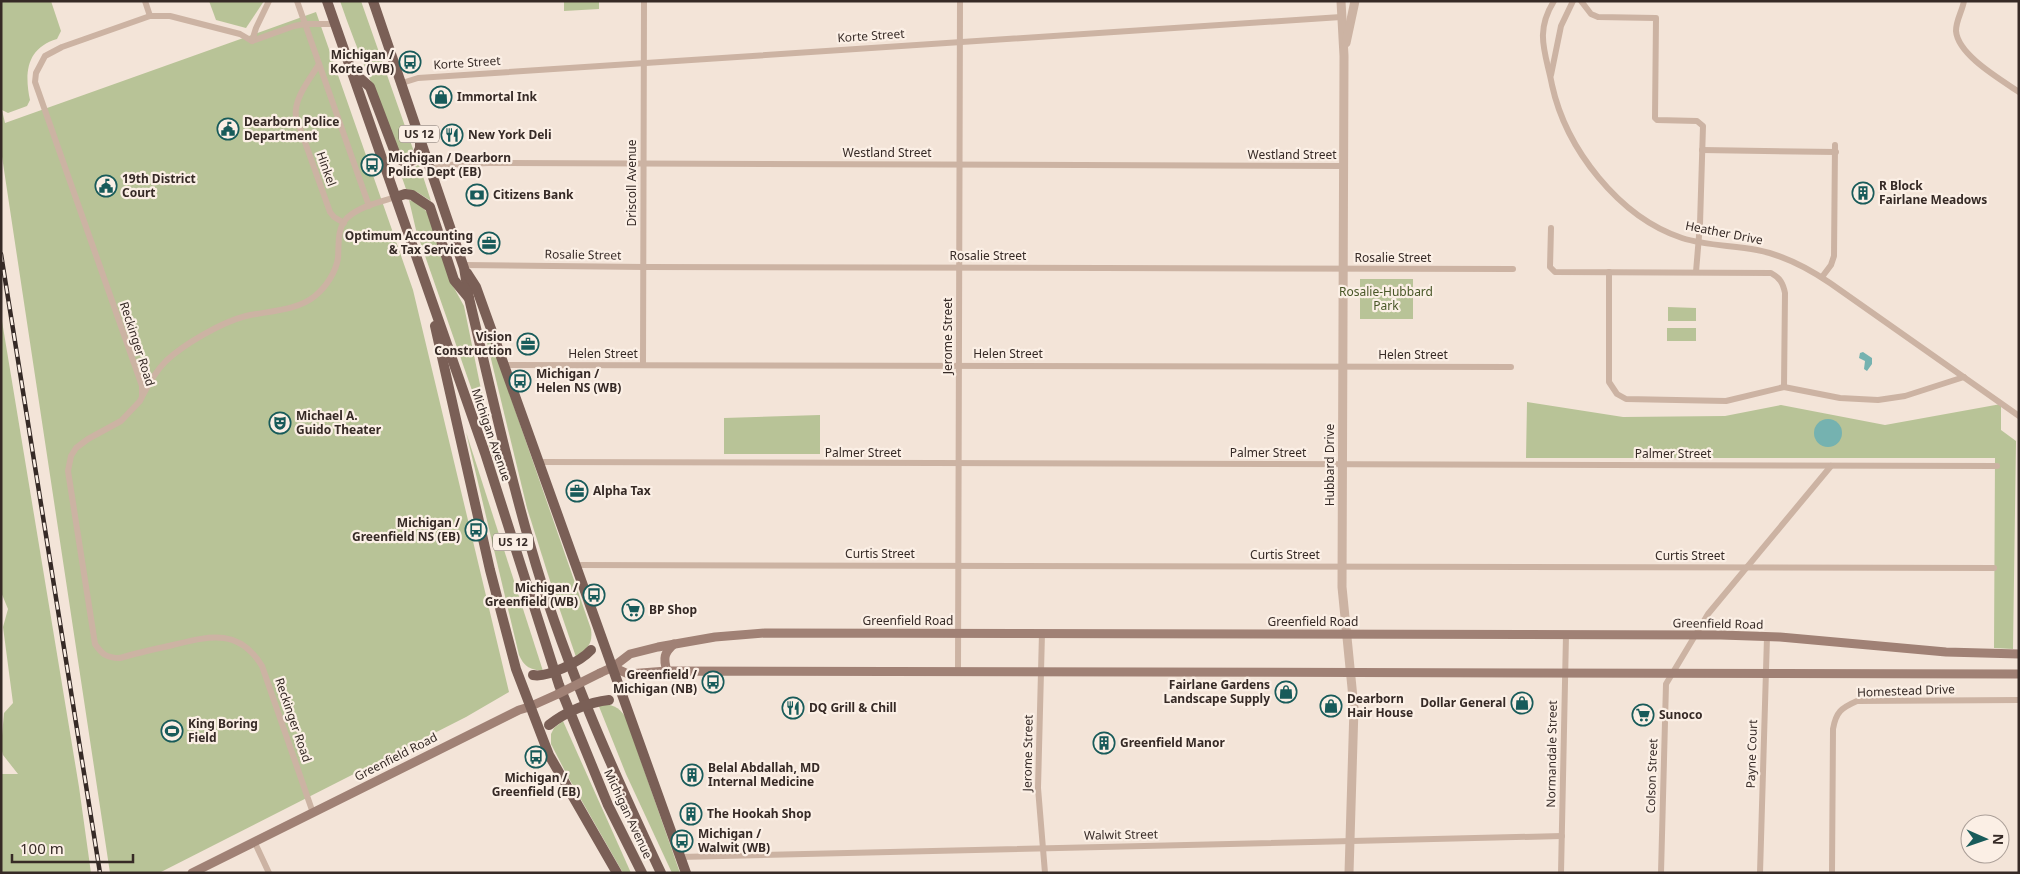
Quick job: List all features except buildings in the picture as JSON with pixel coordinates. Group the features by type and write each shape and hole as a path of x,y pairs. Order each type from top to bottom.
{"main road":[{"name":"Michigan Avenue","path":"327,1 484,453 559,685 608,805 642,873"},
{"name":"Michigan Avenue","path":"374,1 464,266 469,298 515,490 537,567 575,676 625,796 661,873"},
{"path":"352,71 370,87 397,158 406,163 415,159 420,148 420,135"},
{"path":"396,197 405,194 412,196 430,207 454,280 469,298"},
{"path":"464,266 476,287 686,873"},
{"path":"423,277 488,562 514,661 529,707 558,771 617,873"},
{"path":"514,661 533,675 548,674 581,659 591,650 601,634"},
{"name":"Greenfield Road","path":"192,873 519,710 613,668 630,654 675,644 743,634 1695,635 1767,637 1946,652 2019,654"},
{"path":"667,671 664,659 666,651 675,644"},
{"path":"613,668 628,674 667,671 2019,674"},
{"path":"542,737 549,726 557,719 592,703 609,700 626,706"}],"street":[{"path":"145,1 150,16"},
{"path":"252,41 269,1"},
{"path":"297,1 369,206"},
{"name":"Driscoll Avenue","path":"644,1 644,365"},
{"name":"Jerome Street","path":"958,672 960,1"},
{"name":"Hubbard Drive","path":"1341,1 1344,56 1342,566 1346,634 1354,708 1350,873"},
{"name":"Hubbard Drive","path":"1344,56 1355,1"},
{"name":"Heather Drive","path":"1554,1 1544,23 1542,38 1546,64 1551,77 1556,103 1566,126 1603,184 1623,203 1647,221 1665,231 1698,242 1758,250 1785,259 1822,277 2019,416"},
{"name":"Heather Drive","path":"1551,77 1561,26 1572,1"},
{"path":"1581,1 1591,14 1598,17 1656,18 1655,118 1657,120 1697,121 1703,126 1700,224 1696,272"},
{"path":"1964,1 1956,30 1959,42 1968,55 2019,92"},
{"name":"Reckinger Road","path":"252,41 240,34 170,16 150,16 62,47 45,56 36,73 34,82 142,386 142,396 121,422 88,439 76,448 71,456 68,471 94,644 103,655 110,658 120,658 200,639 219,637 244,645 254,653 262,666 313,813"},
{"name":"Korte Street","path":"402,83 418,78 644,62 1341,17"},
{"path":"252,41 294,26 335,24"},
{"name":"Hinkel","path":"319,64 298,100 295,111 330,212 334,217 345,221"},
{"path":"1702,150 1835,149 1834,256 1831,265 1822,277"},
{"name":"Westland Street","path":"431,169 446,165 488,163 1343,166"},
{"path":"142,396 150,380 168,360 210,332 239,318 302,303 315,296 327,283 335,268 340,230 345,221 358,210 396,197"},
{"path":"1551,228 1550,267 1552,270 1560,272 1771,273 1781,281 1785,293 1784,387"},
{"name":"Rosalie Street","path":"464,266 1513,269"},
{"path":"1610,272 1609,382 1617,394 1626,398 1636,400 1726,401 1784,387 1840,398 1878,400 1905,396 1964,377"},
{"name":"Helen Street","path":"504,365 1512,367"},
{"name":"Palmer Street","path":"539,462 1997,466"},
{"name":"Colson Street","path":"1661,873 1666,684 1708,614 1831,466"},
{"name":"Curtis Street","path":"575,565 1994,568"},
{"name":"Jerome Street","path":"1042,633 1038,788 1045,873"},
{"name":"Normandale Street","path":"1561,873 1566,635"},
{"name":"Payne Court","path":"1760,873 1767,637"},
{"name":"Homestead Drive","path":"1832,873 1833,729 1836,717 1846,706 1857,702 2019,700"},
{"name":"Walwit Street","path":"680,857 1562,836"},
{"path":"255,843 269,873"}],"green space":[{"path":"1,1 51,1 61,31 57,39 39,48 34,55 30,62 27,80 30,100 27,106 8,113 2,110 5,123 316,12 413,290 509,692 466,717 159,873 110,873 1,150"},
{"path":"209,1 264,1 246,28 216,20"},
{"path":"340,1 361,1 413,149 409,157 401,157"},
{"path":"564,1 599,1 599,9 564,11"},
{"path":"418,165 431,201 417,192 406,189 399,169 412,169"},
{"path":"409,200 418,203 428,213 453,286 464,306 485,409 499,464 495,465 475,399 416,230"},
{"name":"Rosalie-Hubbard Park","path":"1360,279 1413,279 1413,319 1360,319"},
{"path":"1668,307 1696,308 1696,321 1668,321"},
{"path":"1,315 79,787 91,873 1,873 1,774 18,774 3,755 1,747 4,713 13,703 3,627 8,609 1,592"},
{"path":"1667,328 1696,328 1696,341 1667,341"},
{"path":"487,329 591,629 589,645 576,657 527,508 484,330"},
{"path":"1527,402 1623,417 1725,416 1781,405 1885,425 2001,404 2001,430 2016,441 2013,649 1994,648 1995,458 1526,458"},
{"path":"820,415 820,454 724,454 724,418"},
{"path":"466,432 543,671 528,667 523,663 519,655"},
{"path":"598,704 614,706 626,718 680,873 672,873 626,774"},
{"path":"563,721 631,873 623,873 551,744 551,734 554,728"}],"water":[{"path":"1863,352 1872,358 1872,364 1867,371 1864,369 1865,361 1859,358 1860,353"},
{"path":"1828,419 1838,423 1842,433 1838,443 1828,447 1818,443 1814,433 1818,423"}],"railway":[{"path":"1,254 100,873"}],"place":[{"name":"Michigan / Korte (WB)","path":"410,62"},
{"name":"Immortal Ink","path":"441,97"},
{"name":"Dearborn Police Department","path":"228,129"},
{"name":"New York Deli","path":"452,135"},
{"name":"Michigan / Dearborn Police Dept (EB)","path":"372,165"},
{"name":"19th District Court","path":"106,186"},
{"name":"R Block Fairlane Meadows","path":"1863,193"},
{"name":"Citizens Bank","path":"477,195"},
{"name":"Optimum Accounting & Tax Services","path":"489,243"},
{"name":"Vision Construction","path":"528,344"},
{"name":"Michigan / Helen NS (WB)","path":"520,381"},
{"name":"Michael A. Guido Theater","path":"280,423"},
{"name":"Alpha Tax","path":"577,491"},
{"name":"Michigan / Greenfield NS (EB)","path":"476,530"},
{"name":"Michigan / Greenfield (WB)","path":"594,595"},
{"name":"BP Shop","path":"633,610"},
{"name":"Greenfield / Michigan (NB)","path":"713,682"},
{"name":"Fairlane Gardens Landscape Supply","path":"1286,692"},
{"name":"Dollar General","path":"1522,703"},
{"name":"Dearborn Hair House","path":"1331,706"},
{"name":"DQ Grill & Chill","path":"793,708"},
{"name":"Sunoco","path":"1643,715"},
{"name":"King Boring Field","path":"172,731"},
{"name":"Greenfield Manor","path":"1104,743"},
{"name":"Michigan / Greenfield (EB)","path":"536,757"},
{"name":"Belal Abdallah, MD Internal Medicine","path":"692,775"},
{"name":"The Hookah Shop","path":"691,814"},
{"name":"Michigan / Walwit (WB)","path":"682,841"}]}
